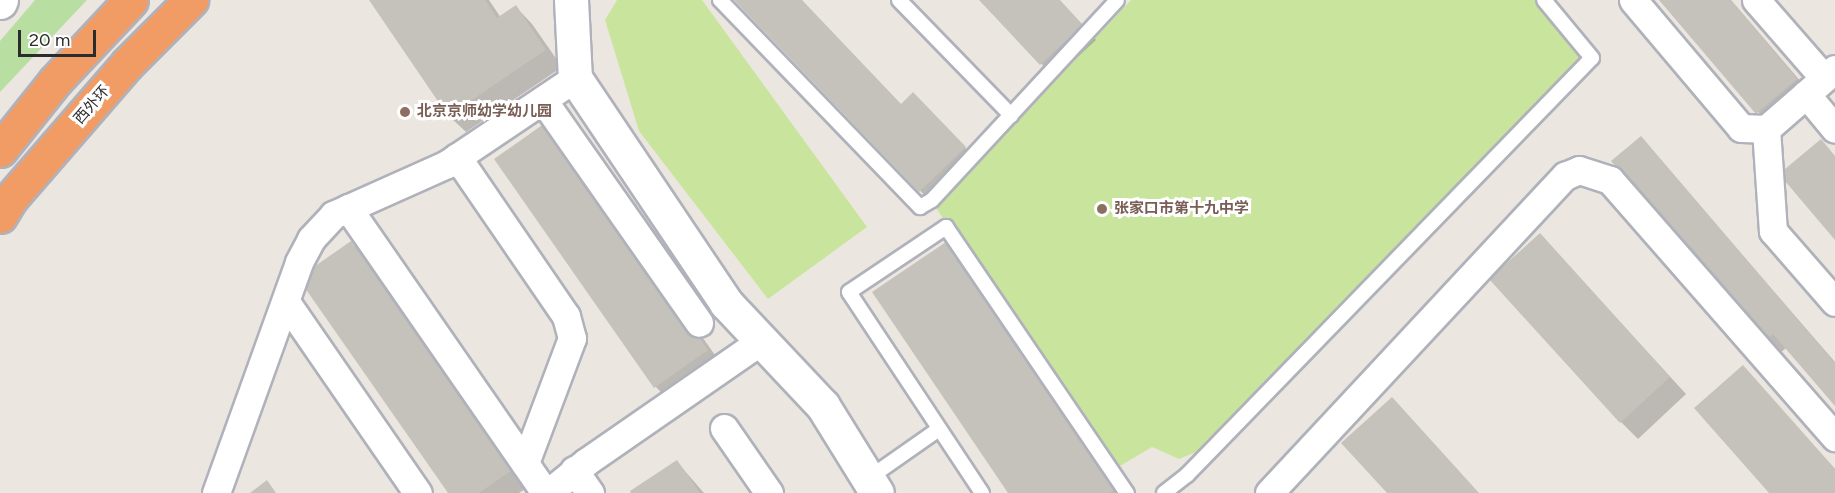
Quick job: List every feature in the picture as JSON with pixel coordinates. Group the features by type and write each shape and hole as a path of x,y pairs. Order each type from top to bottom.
{"highway":[{"path":"0,150 55,81 131,0"},
{"name":"西外环","path":"0,216 11,198 127,64 191,0"}],"street":[{"path":"571,0 575,78 726,303 823,406 873,486"},
{"path":"1633,0 1740,128 1766,129 1822,80"},
{"path":"1756,0 1822,80 1835,129"},
{"path":"216,493 311,239 333,215 457,157 575,78"},
{"path":"543,100 699,323"},
{"path":"1766,129 1773,231 1835,302"},
{"path":"457,157 566,316 572,338 525,463"},
{"path":"1269,493 1565,177 1579,170 1610,180 1835,437"},
{"path":"348,208 547,493 574,470 761,341"},
{"path":"286,302 418,493"},
{"path":"724,428 769,493"},
{"path":"574,470 590,493"}],"lane":[{"path":"720,0 920,207 932,200 1117,0"},
{"path":"899,0 1011,115"},
{"path":"1164,493 1187,475 1592,58 1544,0"},
{"path":"982,493 849,292 946,227 1128,493"},
{"path":"873,486 939,429"}],"green space":[{"path":"35,0 87,0 0,92 0,41"},
{"path":"617,0 702,0 867,227 768,299 639,131 605,20"},
{"path":"1131,0 1535,0 1584,54 1196,452 1179,459 1152,447 1115,469 936,208"}],"building":[{"path":"369,0 485,0 497,18 516,5 546,50 448,116"},
{"path":"734,0 802,0 901,104 913,92 966,147 919,192"},
{"path":"979,0 1060,0 1083,25 1040,65"},
{"path":"1659,0 1731,0 1797,79 1756,114"},
{"path":"548,121 708,350 654,388 494,159"},
{"path":"1641,136 1835,363 1835,406 1773,334 1764,341 1611,161"},
{"path":"1821,139 1835,156 1835,240 1779,174"},
{"path":"1540,233 1670,377 1620,423 1489,279"},
{"path":"949,240 1117,488 1110,493 1008,493 872,292"},
{"path":"351,241 512,470 479,493 448,493 298,278"},
{"path":"1743,365 1835,469 1835,493 1769,493 1694,408"},
{"path":"1392,397 1479,493 1387,493 1341,443"},
{"path":"677,460 700,493 631,493 630,491"},
{"path":"267,480 276,493 250,493"}],"place":[{"name":"北京京师幼学幼儿园","path":"405,112"},
{"name":"张家口市第十九中学","path":"1102,209"}]}
